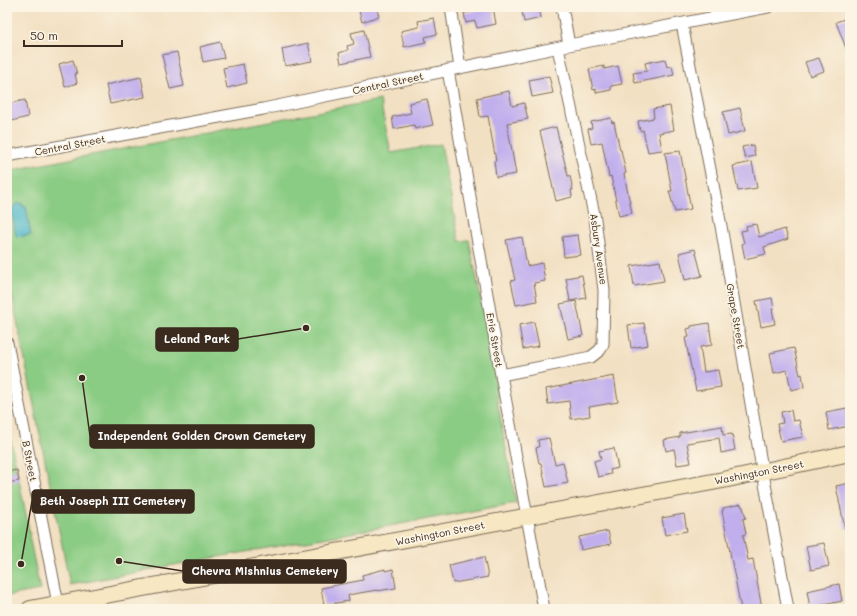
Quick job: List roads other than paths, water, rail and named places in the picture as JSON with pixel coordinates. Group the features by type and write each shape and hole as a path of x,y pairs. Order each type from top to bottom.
{"main road":[{"name":"Washington Street","path":"30,609 64,605 155,585 762,472 850,453"}],"street":[{"path":"451,7 460,68"},
{"name":"Asbury Avenue","path":"501,375 591,357 600,350 603,344 604,290 596,227 564,47 562,7"},
{"name":"Central Street","path":"7,156 263,109 448,70 768,7"},
{"name":"Grape Street","path":"682,24 721,226 762,472 788,609"},
{"name":"Erie Street","path":"448,70 501,375 544,609"},
{"name":"B Street","path":"7,343 64,605"}],"water":[{"path":"22,203 22,206 26,206 31,235 16,237 11,208 15,207 15,204"}],"place":[{"name":"Leland Park","path":"306,328"},
{"name":"Independent Golden Crown Cemetery","path":"82,378"},
{"name":"Chevra Mishnius Cemetery","path":"119,561"},
{"name":"Beth Joseph III Cemetery","path":"21,564"}]}
